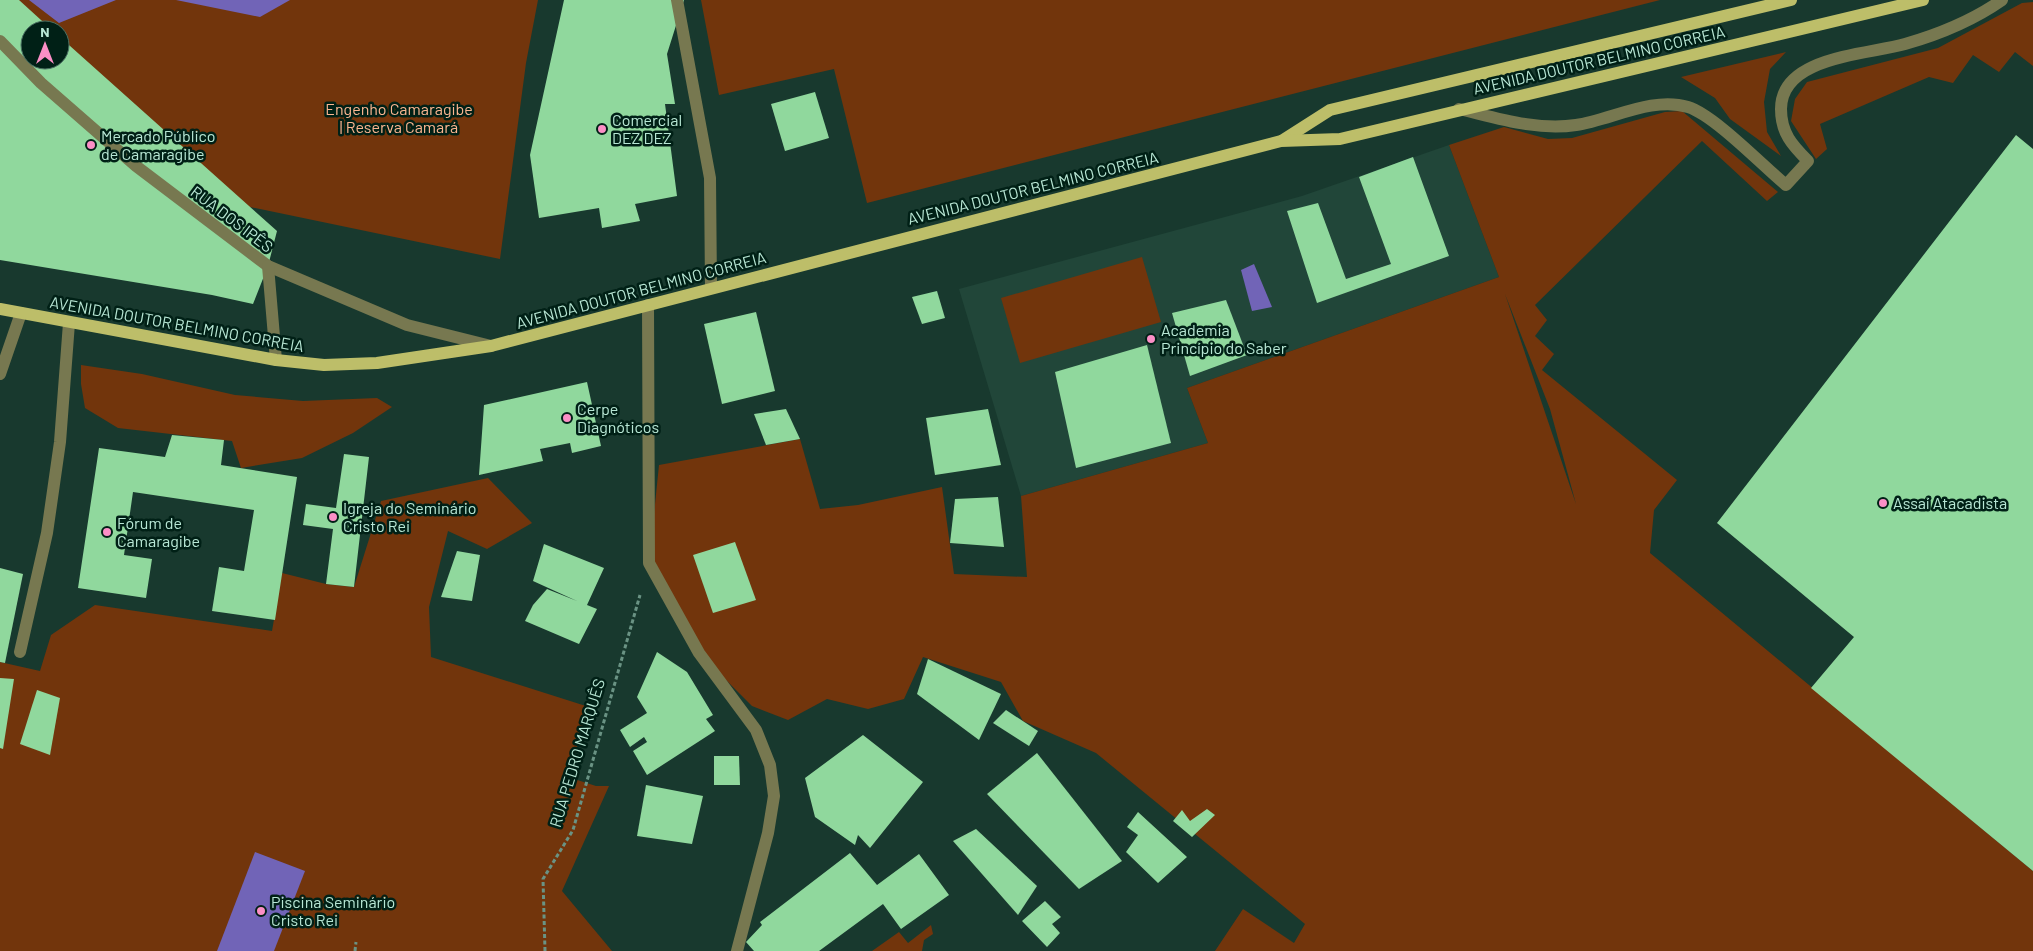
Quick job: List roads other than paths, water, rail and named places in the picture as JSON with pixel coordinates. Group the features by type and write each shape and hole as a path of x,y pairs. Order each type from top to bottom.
{"main road":[{"name":"AVENIDA DOUTOR BELMINO CORREIA","path":"1281,141 1330,110 1745,6 1791,0"},
{"name":"AVENIDA DOUTOR BELMINO CORREIA","path":"0,309 276,360 324,364 377,362 491,346 1281,141 1340,139 1459,109 1923,0"}],"street":[{"path":"677,0 710,178 710,288"},
{"path":"1459,109 1533,126 1554,126 1576,125 1669,104 1688,107 1706,116 1786,185 1808,161 1788,140 1781,114 1781,99 1787,86 1797,75 1828,62 1904,44 1956,27 2002,0"},
{"name":"RUA DOS IPÊS","path":"0,41 41,83 136,166 268,266 407,324 491,346"},
{"path":"268,266 276,360"},
{"path":"648,305 649,563 699,653 756,730 770,765 774,796 768,833 737,951"},
{"path":"0,374 21,313"},
{"path":"20,652 48,524 60,442 69,323"}],"place":[{"name":"Comercial DEZ DEZ","path":"602,129"},
{"name":"Mercado Público de Camaragibe","path":"91,145"},
{"name":"Academia Princípio do Saber","path":"1151,339"},
{"name":"Cerpe Diagnóticos","path":"567,418"},
{"name":"Assaí Atacadista","path":"1883,503"},
{"name":"Igreja do Seminário Cristo Rei","path":"333,517"},
{"name":"Fórum de Camaragibe","path":"107,532"},
{"name":"Piscina Seminário Cristo Rei","path":"261,911"}],"park label":[{"name":"Engenho Camaragibe | Reserva Camará","path":"399,118"}]}
